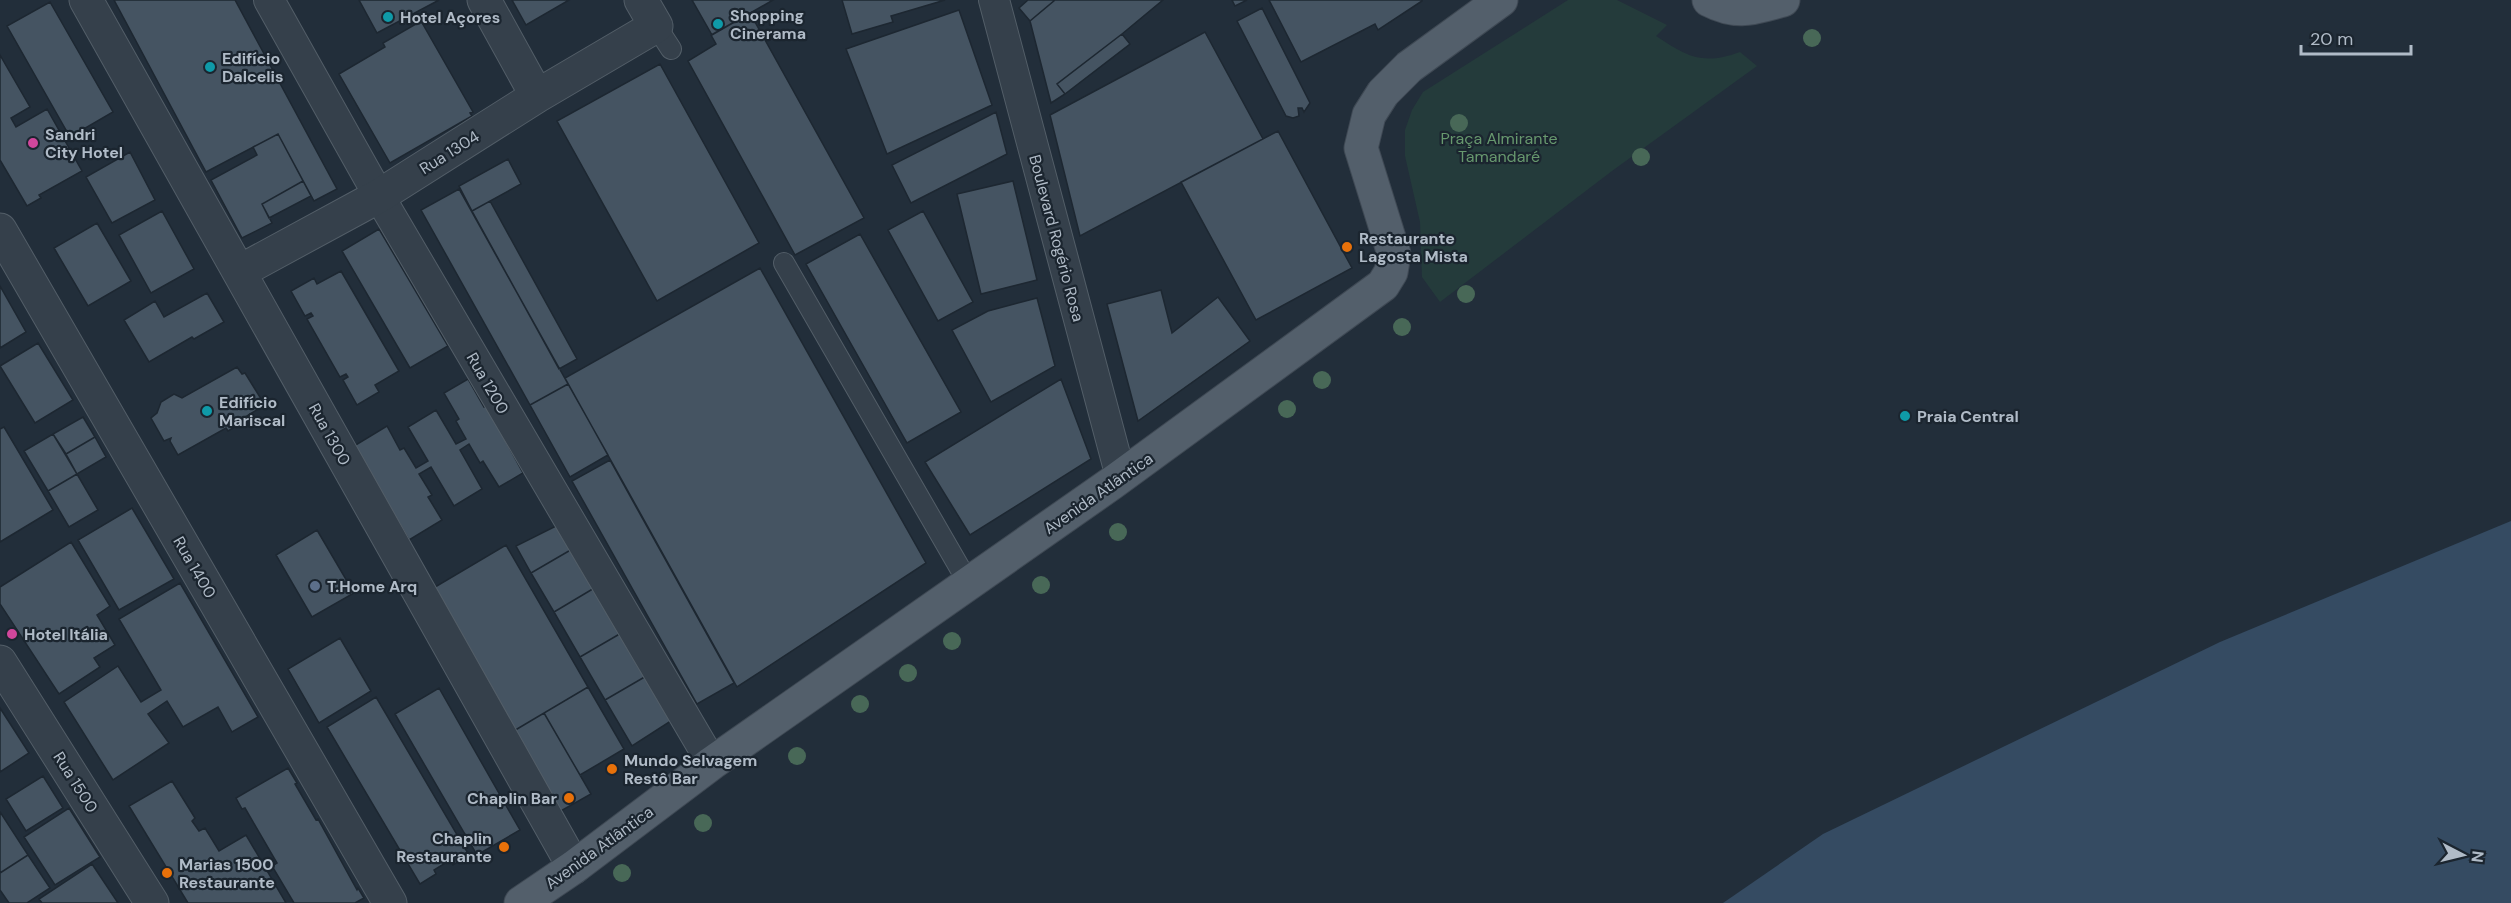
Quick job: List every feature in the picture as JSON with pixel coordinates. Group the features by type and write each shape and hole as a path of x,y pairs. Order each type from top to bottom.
{"main road":[{"name":"Avenida Atlântica","path":"521,903 574,867 711,763 1121,477 1383,285 1391,272 1394,254 1361,148 1369,116 1383,93 1409,67 1501,0"},
{"path":"1717,2 1746,10 1783,0"}],"street":[{"name":"Rua 1300","path":"86,0 574,867"},
{"name":"Rua 1200","path":"269,0 379,196 711,763"},
{"path":"484,0 537,96"},
{"name":"Boulevard Rogério Rosa","path":"994,0 1121,477"},
{"name":"Rua 1304","path":"239,272 379,196 537,96 656,25"},
{"name":"Rua 1400","path":"0,230 390,903"},
{"name":"Rua 1500","path":"0,662 152,903"}],"lane":[{"path":"784,263 969,584"}],"green space":[{"name":"Praça Almirante Tamandaré","path":"1568,0 1617,0 1667,25 1656,36 1686,54 1715,58 1740,52 1757,66 1612,171 1440,302 1422,277 1420,222 1405,156 1405,130 1412,110 1423,92"}],"water":[{"path":"2511,521 2511,903 1723,903 1823,834 2220,642"}],"building":[{"name":"Edifício Dalcelis","path":"114,0 235,0 337,189 314,201 278,134 206,172"},
{"name":"Hotel Açores","path":"359,0 439,0 377,33"},
{"path":"512,0 569,0 526,25"},
{"name":"Shopping Cinerama","path":"692,0 773,0 712,35"},
{"path":"842,0 945,0 891,16 893,22 852,34"},
{"path":"1028,0 1055,0 1030,21 1019,8"},
{"path":"1055,0 1163,0 1057,84 1065,94 1051,103 1030,21"},
{"path":"1232,0 1247,0 1235,6"},
{"path":"1269,0 1422,1 1378,30 1375,24 1301,62"},
{"path":"50,2 113,112 70,137 7,26"},
{"path":"1262,8 1310,103 1304,112 1302,108 1298,108 1299,116 1293,118 1286,116 1237,21"},
{"path":"959,10 992,105 887,154 846,49"},
{"path":"750,13 864,218 795,255 688,61 716,44 711,35"},
{"path":"421,21 473,112 470,113 472,116 390,163 339,74 385,47 383,43"},
{"path":"1205,32 1263,139 1080,236 1050,115"},
{"path":"1122,34 1130,44 1065,94 1057,84"},
{"name":"Sandri City Hotel","path":"0,55 30,107 11,118 16,127 47,109 82,171 39,195 41,198 27,206 0,160"},
{"path":"660,64 759,243 657,301 557,121"},
{"path":"996,112 1007,154 911,203 892,165"},
{"path":"1278,131 1352,268 1256,320 1181,182"},
{"path":"278,134 303,181 262,204 272,223 242,238 211,180 257,155 253,147"},
{"path":"130,152 155,200 112,223 86,177"},
{"path":"508,159 521,184 472,211 459,186"},
{"path":"303,181 311,196 269,218 262,204"},
{"path":"1013,181 1037,280 981,294 957,194"},
{"path":"459,189 568,384 530,405 421,210"},
{"path":"490,201 577,359 559,369 472,211"},
{"path":"162,211 194,269 151,293 119,235"},
{"path":"923,211 973,302 938,321 888,230"},
{"path":"97,223 131,281 88,306 54,248"},
{"path":"379,229 448,346 410,368 342,251"},
{"path":"860,234 961,412 907,443 806,264"},
{"path":"760,268 926,563 737,687 565,378"},
{"path":"341,271 399,371 375,385 379,392 357,405 343,380 348,377 346,374 340,377 307,319 313,316 311,313 305,316 291,291 314,278 317,284"},
{"path":"0,286 26,332 0,348"},
{"path":"1161,290 1172,333 1218,297 1250,341 1138,421 1107,304"},
{"path":"207,293 224,322 194,339 192,337 149,362 124,320 155,301 164,317"},
{"path":"1037,298 1055,366 991,402 952,330 988,311"},
{"path":"38,343 73,400 35,423 0,366"},
{"name":"Edifício Mariscal","path":"237,367 242,374 245,373 263,402 258,405 260,408 242,419 244,422 228,431 226,428 178,455 170,441 171,438 164,441 151,418 157,413 161,402 174,394 182,398"},
{"path":"468,379 484,407 487,406 523,473 499,487 483,461 480,463 469,444 460,450 482,489 454,506 431,467 419,474 432,495 428,497 442,520 409,540 354,446 387,426 400,450 404,448 416,468 428,461 408,427 436,410 456,444 466,439 456,421 459,419 444,393"},
{"path":"1061,379 1091,459 970,535 925,462"},
{"path":"568,384 608,455 570,477 530,405"},
{"path":"83,417 95,437 66,454 53,434"},
{"path":"4,427 53,510 0,542 0,429"},
{"path":"53,434 77,474 48,491 24,451"},
{"path":"95,437 106,457 77,474 66,454"},
{"path":"610,460 734,683 697,704 572,481"},
{"path":"77,474 98,510 69,527 48,491"},
{"path":"132,508 174,579 119,610 78,540"},
{"path":"560,524 574,548 531,573 516,546"},
{"path":"317,530 354,593 312,617 276,555"},
{"path":"71,542 110,606 97,615 115,645 94,658 100,667 59,694 0,604 0,587"},
{"path":"506,545 588,687 512,732 430,590"},
{"path":"574,548 596,587 554,612 531,573"},
{"path":"180,583 258,717 232,732 218,707 183,727 167,701 148,714 169,743 113,780 64,702 118,666 141,702 161,690 119,619"},
{"path":"596,587 623,632 580,657 554,612"},
{"path":"623,632 648,675 605,700 580,657"},
{"path":"340,638 371,691 319,723 288,669"},
{"path":"648,675 674,719 632,746 605,700"},
{"path":"588,687 624,749 580,775 544,713"},
{"path":"439,688 520,830 477,855 395,714"},
{"path":"376,697 469,855 453,865 450,860 434,870 436,874 420,884 327,727"},
{"path":"0,708 29,753 0,772"},
{"path":"544,713 591,794 559,812 512,732"},
{"path":"288,768 316,820 318,819 357,890 358,888 364,898 355,903 294,903 272,866 277,863 245,808 242,809 236,798"},
{"path":"43,776 63,808 26,831 6,799"},
{"path":"172,781 195,818 192,821 199,831 205,828 219,851 246,835 286,903 188,903 129,806"},
{"path":"69,808 100,857 55,885 24,837"},
{"path":"0,812 28,855 0,873"},
{"path":"28,855 50,888 27,903 9,903 0,890 0,873"},
{"path":"92,864 118,903 42,903 39,899"}],"place":[{"name":"Hotel Açores","path":"388,17"},
{"name":"Shopping Cinerama","path":"718,24"},
{"name":"Edifício Dalcelis","path":"210,67"},
{"name":"Sandri City Hotel","path":"33,143"},
{"name":"Restaurante Lagosta Mista","path":"1347,247"},
{"name":"Edifício Mariscal","path":"207,411"},
{"name":"Praia Central","path":"1905,416"},
{"name":"T.Home Arq","path":"315,586"},
{"name":"Hotel Itália","path":"12,634"},
{"name":"Mundo Selvagem Restô Bar","path":"612,769"},
{"name":"Chaplin Bar","path":"569,798"},
{"name":"Chaplin Restaurante","path":"504,847"},
{"name":"Marias 1500 Restaurante","path":"167,873"}]}
